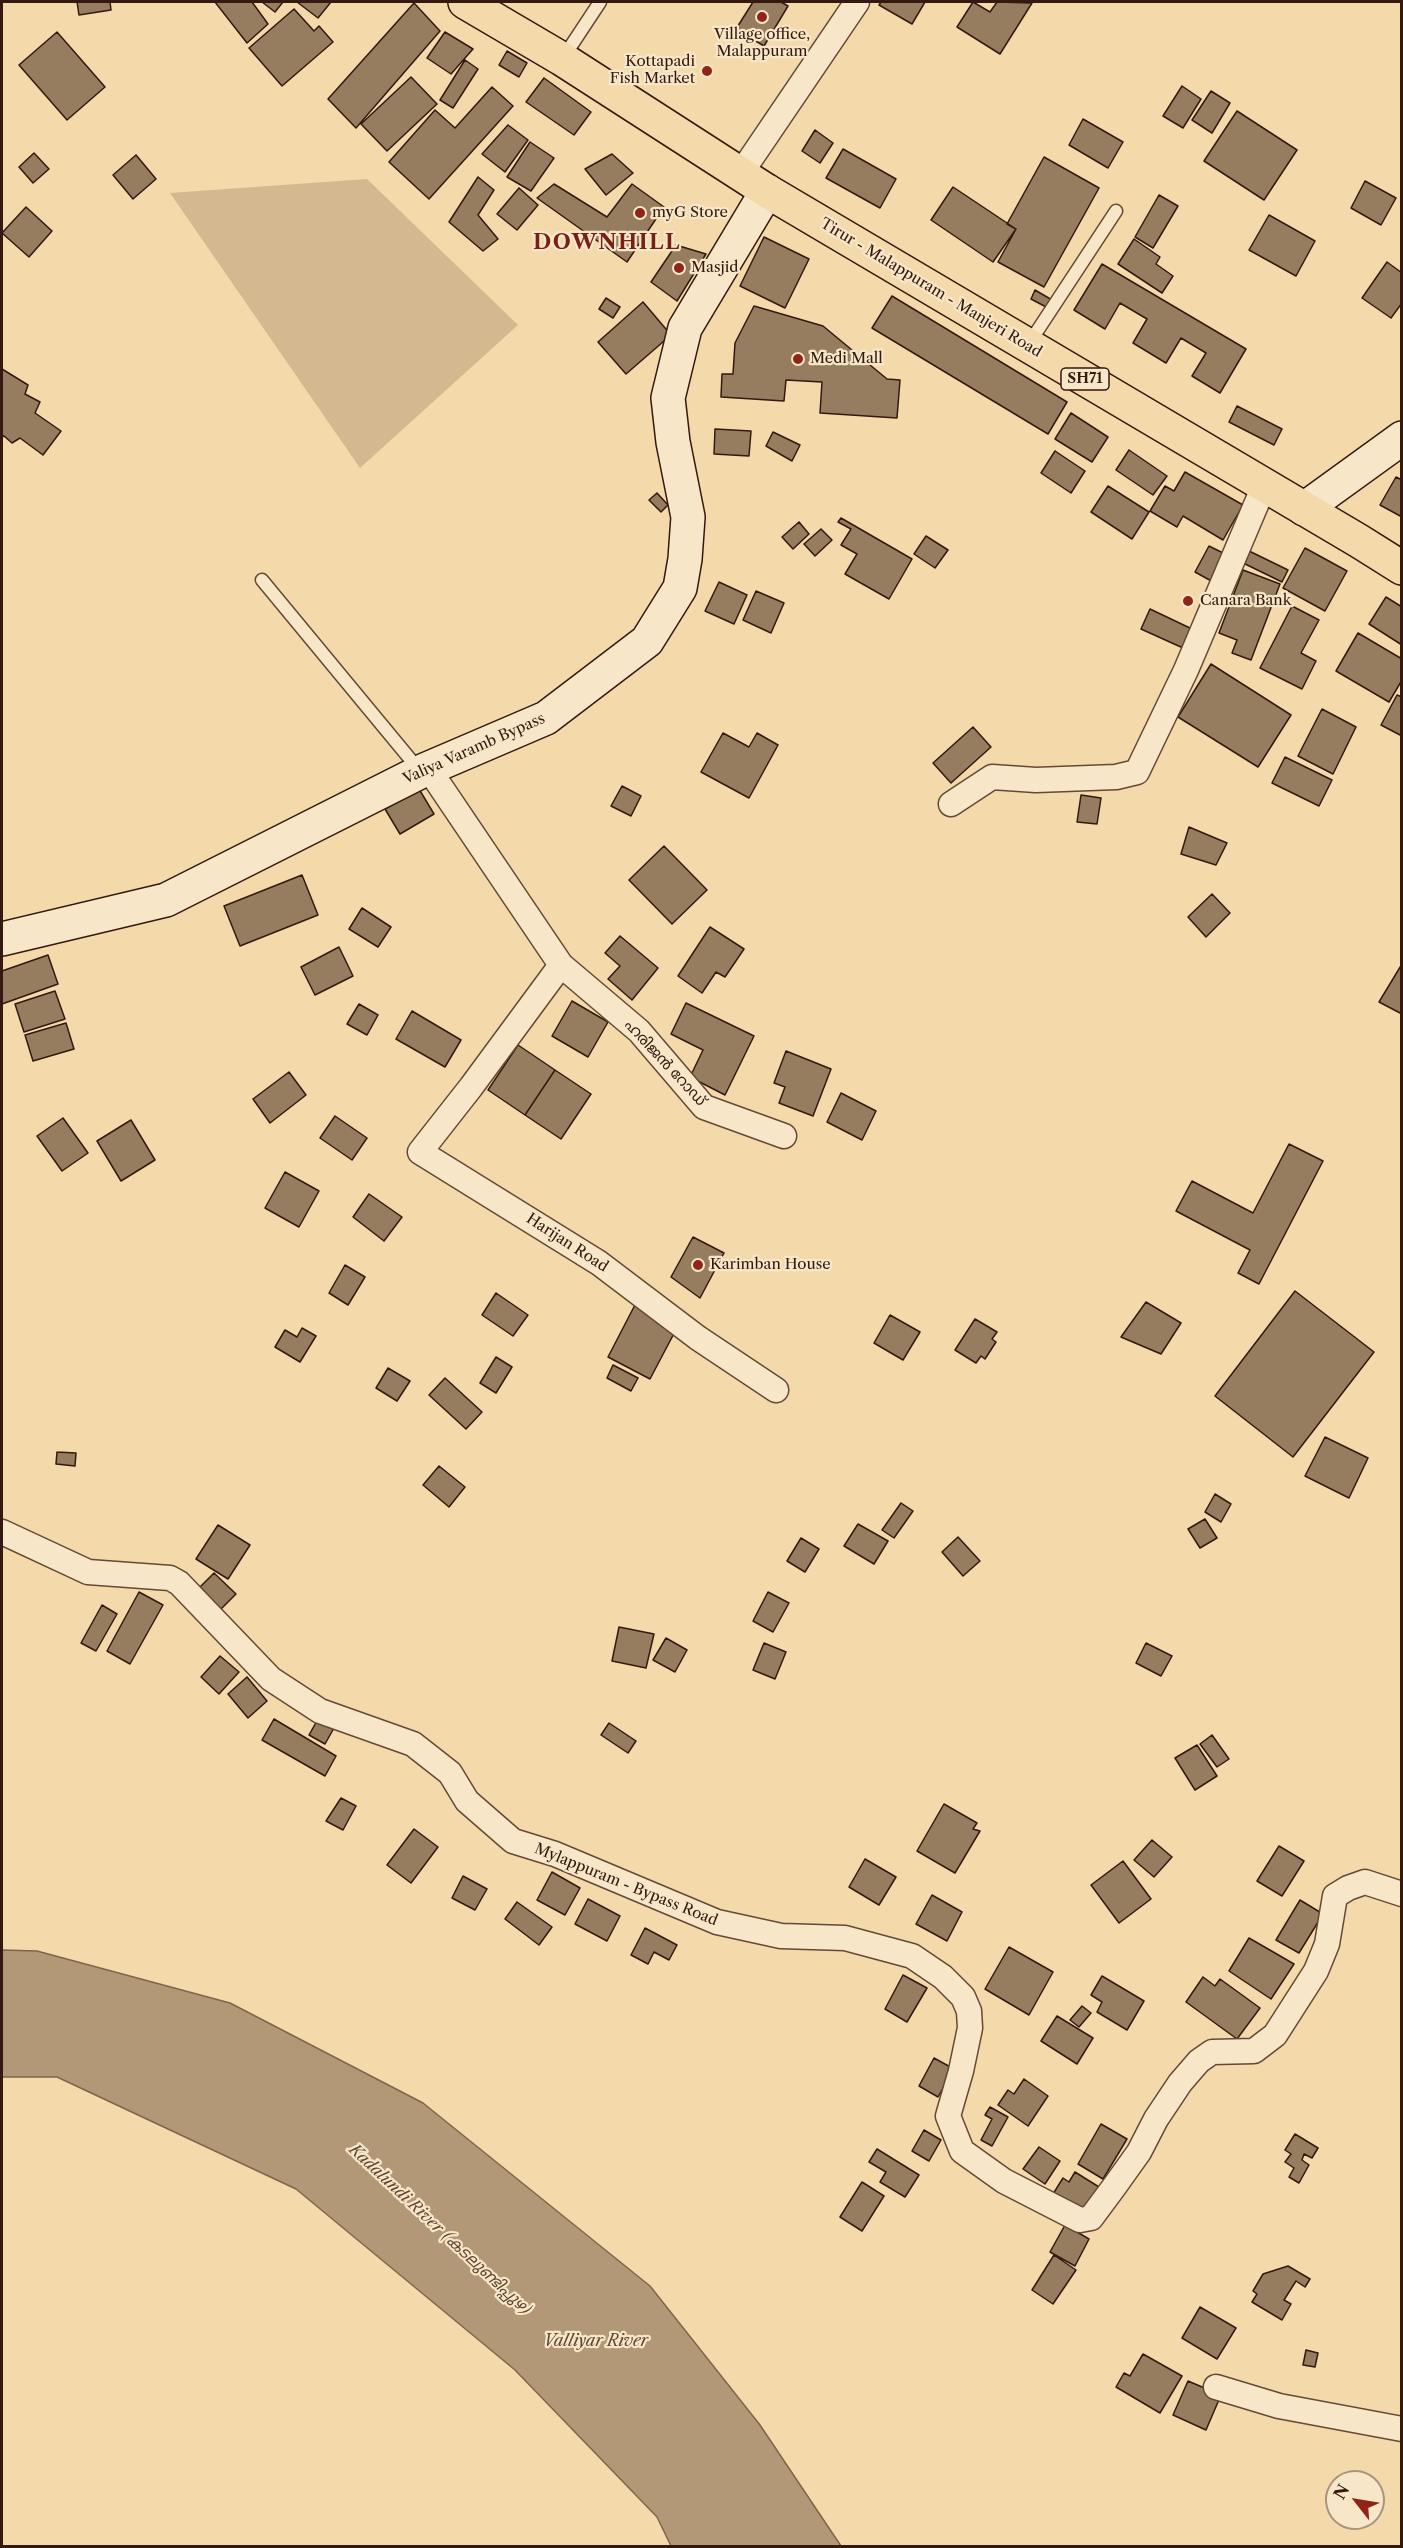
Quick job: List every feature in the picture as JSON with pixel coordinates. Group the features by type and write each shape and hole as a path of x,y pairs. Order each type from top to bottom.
{"main road":[{"name":"Tirur - Malappuram - Manjeri Road","path":"465,2 562,59 754,182 1401,568"}],"street":[{"path":"754,182 857,2"},
{"name":"Valiya Varamb Bypass","path":"2,939 166,900 424,770 546,718 647,641 680,588 688,517 673,442 668,398 685,328 754,182"},
{"path":"1304,509 1401,438"},
{"path":"951,804 992,777 1036,780 1116,777 1137,772 1186,670 1263,486"},
{"name":"ഹരിജൻ റോഡ്","path":"424,770 561,965 639,1031 704,1107 784,1136"},
{"name":"Harijan Road","path":"561,965 420,1152 599,1263 698,1338 776,1390"},
{"name":"Mylappuram - Bypass Road","path":"2,1532 88,1572 170,1578 179,1583 271,1679 320,1711 413,1744 450,1773 467,1801 513,1841 555,1854 717,1922 781,1936 845,1938 912,1956 943,1977 963,1997 969,2011 970,2028 961,2072 948,2116 962,2151 1004,2181 1080,2220 1091,2218 1139,2152 1156,2119 1180,2083 1199,2061 1212,2052 1254,2051 1275,2035 1316,1971 1327,1944 1335,1896 1365,1882 1401,1894"},
{"path":"1216,2387 1279,2406 1401,2429"}],"lane":[{"path":"562,59 600,2"},
{"path":"1028,346 1116,211"},
{"path":"262,580 424,770"}],"shaded area":[{"path":"367,179 518,325 360,468 170,193"}],"water":[{"name":"Valliyar River","path":"2,1950 37,1951 230,2003 423,2103 650,2286 760,2425 841,2546 671,2546 657,2517 515,2370 296,2189 57,2077 2,2077"}],"building":[{"path":"77,2 110,2 111,10 79,15"},
{"path":"215,2 252,2 268,24 247,43"},
{"path":"262,2 283,2 275,12"},
{"path":"297,2 331,2 318,18"},
{"name":"Village office, Malappuram","path":"753,2 781,2 788,6 764,46 736,29"},
{"path":"881,2 925,2 912,24 879,5"},
{"path":"973,2 990,12 997,2 1032,3 1000,54 957,27"},
{"path":"414,3 440,31 356,128 328,99"},
{"path":"294,9 314,31 319,26 333,42 282,86 249,48"},
{"path":"57,32 105,87 67,120 19,65"},
{"path":"445,32 473,49 451,74 427,58"},
{"path":"507,51 527,63 519,77 499,65"},
{"path":"465,60 478,69 453,108 440,100"},
{"path":"411,77 437,104 387,151 361,124"},
{"path":"544,78 591,112 574,135 526,102"},
{"path":"1182,86 1201,99 1183,128 1163,116"},
{"path":"492,87 513,106 429,199 389,162 435,110 455,128"},
{"path":"1211,91 1230,103 1212,133 1192,120"},
{"path":"1237,111 1297,150 1264,200 1204,161"},
{"path":"1083,119 1123,142 1108,168 1069,145"},
{"path":"508,125 528,140 505,172 482,154"},
{"path":"815,130 833,143 820,163 802,151"},
{"path":"530,142 554,158 531,191 507,177"},
{"path":"843,149 896,179 880,208 826,178"},
{"path":"34,153 49,169 33,183 19,167"},
{"path":"612,154 633,173 606,195 585,169"},
{"path":"136,155 156,179 133,199 113,175"},
{"path":"1044,157 1099,188 1044,287 998,262 1016,229 1007,224"},
{"path":"478,177 494,190 478,215 498,239 483,251 449,222"},
{"path":"1365,181 1396,198 1381,225 1351,208"},
{"path":"554,184 607,217 632,184 664,207 627,262 537,198"},
{"path":"953,187 1016,229 993,262 931,220"},
{"path":"519,188 538,205 517,230 497,214"},
{"path":"1159,195 1178,206 1153,248 1135,237"},
{"path":"26,207 52,231 29,257 2,233"},
{"path":"1269,215 1315,241 1296,276 1249,250"},
{"path":"764,237 809,259 785,308 740,286"},
{"path":"1134,239 1160,257 1156,264 1173,276 1162,293 1118,264"},
{"name":"Masjid","path":"676,245 706,254 677,301 651,282"},
{"path":"1387,262 1402,273 1402,303 1391,318 1362,298"},
{"path":"1102,264 1246,349 1220,393 1192,376 1206,353 1181,338 1166,363 1133,343 1147,319 1120,303 1105,329 1074,310"},
{"path":"1035,290 1052,300 1048,308 1031,299"},
{"path":"892,296 1067,402 1048,434 872,328"},
{"path":"606,298 620,307 613,318 599,309"},
{"path":"643,302 671,335 626,374 598,342"},
{"name":"Medi Mall","path":"754,306 823,326 887,379 900,380 897,418 820,413 822,382 786,380 784,401 721,397 722,374 733,374 735,343"},
{"path":"2,369 28,385 25,394 40,402 35,413 61,431 43,455 20,438 12,443 4,436 2,437"},
{"path":"1237,406 1282,429 1274,445 1229,422"},
{"path":"1071,413 1108,437 1092,462 1055,439"},
{"path":"715,429 751,431 749,456 714,454"},
{"path":"773,432 800,445 792,461 766,446"},
{"path":"1129,450 1167,476 1153,495 1116,470"},
{"path":"1055,451 1085,471 1071,493 1041,473"},
{"path":"1185,472 1243,505 1223,540 1183,516 1177,527 1150,511 1165,486 1174,491"},
{"path":"1396,477 1402,480 1402,517 1380,505"},
{"path":"1108,486 1149,512 1132,539 1091,512"},
{"path":"657,493 668,505 661,512 649,500"},
{"path":"841,518 912,559 889,599 845,574 857,554 841,545 851,529 838,522"},
{"path":"799,522 809,534 793,549 782,537"},
{"path":"821,529 832,540 815,556 804,544"},
{"path":"926,536 948,550 935,568 914,554"},
{"path":"1209,546 1229,556 1215,583 1195,572"},
{"path":"1243,548 1288,570 1282,582 1237,560"},
{"path":"1305,548 1347,571 1325,611 1283,588"},
{"path":"1243,570 1280,584 1251,660 1232,653 1237,640 1219,633"},
{"path":"719,582 747,595 734,624 705,611"},
{"path":"756,591 784,603 771,633 743,620"},
{"path":"1386,597 1402,607 1402,645 1369,624"},
{"path":"1292,606 1319,620 1301,653 1316,661 1302,689 1260,668"},
{"path":"1150,609 1192,629 1183,648 1141,629"},
{"path":"1358,633 1402,659 1402,680 1389,702 1336,671"},
{"path":"1211,664 1291,715 1258,767 1178,717"},
{"path":"1397,695 1402,697 1402,736 1381,725"},
{"path":"1322,709 1356,727 1333,774 1298,756"},
{"path":"973,727 991,747 951,783 933,763"},
{"path":"723,733 749,747 757,733 778,745 749,798 701,772"},
{"path":"1285,757 1332,780 1319,806 1272,783"},
{"path":"622,786 641,796 631,816 611,806"},
{"path":"419,789 434,814 400,834 385,809"},
{"path":"1081,795 1101,798 1097,824 1077,822"},
{"path":"1189,827 1227,843 1216,865 1181,854"},
{"path":"664,846 707,890 672,924 629,880"},
{"path":"302,875 318,915 240,946 224,906"},
{"path":"1212,894 1230,913 1206,937 1188,917"},
{"path":"362,908 391,927 378,947 349,929"},
{"path":"710,927 744,949 725,977 716,972 702,993 678,976"},
{"path":"620,936 658,968 632,1000 608,979 620,966 605,953"},
{"path":"339,947 353,976 315,995 301,967"},
{"path":"48,955 58,984 2,1004 2,971"},
{"path":"1402,964 1402,1014 1379,1002"},
{"path":"55,991 65,1019 24,1032 15,1004"},
{"path":"572,1001 608,1022 588,1057 552,1036"},
{"path":"686,1003 754,1036 725,1095 690,1077 703,1050 671,1034"},
{"path":"359,1004 378,1015 367,1035 347,1024"},
{"path":"412,1011 461,1040 445,1067 396,1039"},
{"path":"66,1023 74,1049 33,1061 25,1035"},
{"path":"518,1045 555,1070 525,1115 488,1090"},
{"path":"786,1051 831,1069 813,1116 779,1103 785,1087 774,1083"},
{"path":"555,1070 591,1094 561,1139 525,1115"},
{"path":"289,1072 306,1095 270,1123 253,1099"},
{"path":"841,1093 876,1111 862,1140 827,1122"},
{"path":"335,1116 367,1138 352,1160 320,1138"},
{"path":"63,1118 88,1153 62,1171 37,1136"},
{"path":"131,1120 155,1160 121,1181 97,1141"},
{"path":"1289,1144 1323,1161 1259,1284 1238,1273 1250,1250 1176,1211 1192,1181 1253,1213"},
{"path":"285,1172 319,1191 299,1227 265,1208"},
{"path":"369,1194 402,1217 384,1241 353,1217"},
{"name":"Karimban House","path":"693,1237 724,1253 700,1298 671,1277"},
{"path":"345,1265 365,1277 348,1305 329,1293"},
{"path":"1295,1291 1374,1352 1293,1457 1215,1396"},
{"path":"496,1293 528,1315 513,1336 482,1315"},
{"path":"637,1301 679,1324 650,1379 608,1357"},
{"path":"1146,1302 1181,1323 1161,1354 1121,1337"},
{"path":"890,1315 920,1332 903,1360 874,1343"},
{"path":"975,1319 997,1332 992,1339 996,1342 985,1359 981,1356 976,1363 955,1350"},
{"path":"302,1328 316,1336 300,1362 275,1347 285,1330 297,1337"},
{"path":"496,1357 512,1367 496,1393 480,1383"},
{"path":"613,1365 638,1378 631,1391 607,1378"},
{"path":"388,1368 410,1381 397,1401 376,1388"},
{"path":"445,1378 482,1412 466,1429 429,1395"},
{"path":"1325,1437 1368,1458 1349,1498 1305,1476"},
{"path":"57,1452 76,1453 75,1466 56,1464"},
{"path":"439,1466 465,1487 449,1507 423,1485"},
{"path":"1215,1494 1231,1504 1221,1522 1205,1512"},
{"path":"901,1503 913,1511 894,1538 882,1530"},
{"path":"1205,1519 1217,1538 1200,1548 1188,1529"},
{"path":"858,1524 888,1541 874,1564 844,1546"},
{"path":"218,1525 250,1545 228,1579 196,1559"},
{"path":"958,1537 980,1561 963,1576 942,1552"},
{"path":"801,1538 819,1549 805,1572 787,1561"},
{"path":"214,1573 236,1594 219,1611 197,1590"},
{"path":"139,1592 163,1605 130,1664 107,1651"},
{"path":"768,1592 789,1603 773,1632 753,1621"},
{"path":"102,1605 117,1614 96,1651 81,1643"},
{"path":"619,1627 654,1634 646,1668 612,1661"},
{"path":"666,1638 687,1650 675,1672 653,1660"},
{"path":"764,1643 786,1652 775,1679 753,1670"},
{"path":"1146,1643 1172,1656 1161,1676 1136,1663"},
{"path":"220,1656 239,1672 219,1694 201,1677"},
{"path":"247,1677 267,1701 248,1718 228,1694"},
{"path":"274,1719 336,1756 325,1776 262,1740"},
{"path":"318,1719 334,1728 325,1744 309,1735"},
{"path":"609,1723 636,1741 628,1753 601,1735"},
{"path":"1212,1735 1229,1759 1217,1767 1200,1744"},
{"path":"1197,1745 1217,1776 1195,1790 1175,1758"},
{"path":"341,1798 356,1806 343,1830 326,1821"},
{"path":"944,1804 977,1823 973,1829 980,1831 955,1873 917,1851"},
{"path":"414,1829 438,1847 411,1883 387,1865"},
{"path":"1152,1840 1172,1857 1154,1877 1134,1860"},
{"path":"1279,1846 1304,1861 1282,1896 1257,1881"},
{"path":"865,1859 896,1877 879,1905 849,1887"},
{"path":"1123,1861 1151,1899 1119,1923 1091,1885"},
{"path":"552,1872 580,1888 565,1915 537,1900"},
{"path":"463,1876 487,1889 475,1910 452,1898"},
{"path":"932,1895 962,1912 947,1941 916,1924"},
{"path":"588,1899 620,1916 607,1941 575,1924"},
{"path":"1300,1900 1323,1914 1299,1953 1276,1940"},
{"path":"517,1902 552,1927 539,1945 505,1919"},
{"path":"645,1928 677,1945 669,1960 654,1952 648,1964 631,1955"},
{"path":"1249,1938 1294,1964 1271,1999 1229,1971"},
{"path":"1009,1947 1053,1972 1029,2015 985,1989"},
{"path":"903,1975 927,1988 907,2022 885,2009"},
{"path":"1102,1976 1144,2001 1127,2030 1097,2012 1102,2002 1091,1995"},
{"path":"1203,1977 1215,1986 1220,1979 1260,2008 1237,2039 1186,2002"},
{"path":"1082,2006 1091,2013 1079,2027 1070,2020"},
{"path":"1057,2016 1093,2038 1077,2064 1041,2041"},
{"path":"934,2058 954,2069 938,2097 919,2086"},
{"path":"1024,2079 1048,2096 1028,2126 998,2105 1008,2090 1014,2094"},
{"path":"990,2107 1008,2117 992,2146 981,2140 992,2119 985,2115"},
{"path":"1101,2124 1127,2139 1103,2179 1078,2164"},
{"path":"924,2130 941,2140 929,2161 912,2151"},
{"path":"1295,2134 1318,2148 1312,2158 1304,2154 1302,2160 1309,2165 1299,2183 1289,2177 1294,2168 1285,2162 1291,2154 1285,2150"},
{"path":"1039,2147 1060,2161 1045,2184 1023,2169"},
{"path":"877,2149 919,2175 905,2197 880,2182 886,2172 869,2162"},
{"path":"1075,2172 1099,2187 1083,2212 1053,2194 1063,2178 1069,2182"},
{"path":"862,2182 884,2196 862,2231 840,2217"},
{"path":"1065,2225 1089,2239 1075,2266 1050,2252"},
{"path":"1054,2255 1076,2270 1053,2304 1032,2290"},
{"path":"1288,2266 1310,2279 1305,2287 1296,2281 1284,2300 1291,2304 1282,2320 1252,2302 1257,2294 1253,2291 1263,2274"},
{"path":"1200,2307 1236,2328 1217,2359 1182,2338"},
{"path":"1306,2350 1318,2353 1315,2367 1303,2365"},
{"path":"1143,2354 1182,2376 1160,2413 1116,2387 1124,2373 1130,2376"},
{"path":"1188,2381 1221,2395 1206,2430 1173,2415"}],"place":[{"name":"Village office, Malappuram","path":"762,17"},
{"name":"Kottapadi Fish Market","path":"707,71"},
{"name":"myG Store","path":"640,213"},
{"name":"Masjid","path":"679,268"},
{"name":"Medi Mall","path":"798,359"},
{"name":"Canara Bank","path":"1188,601"},
{"name":"Karimban House","path":"698,1265"}],"district":[{"name":"DOWNHILL","path":"607,243"}],"water label":[{"name":"Kadalundi River (കടലുണ്ടിപ്പുഴ)","path":"440,2230"}]}
